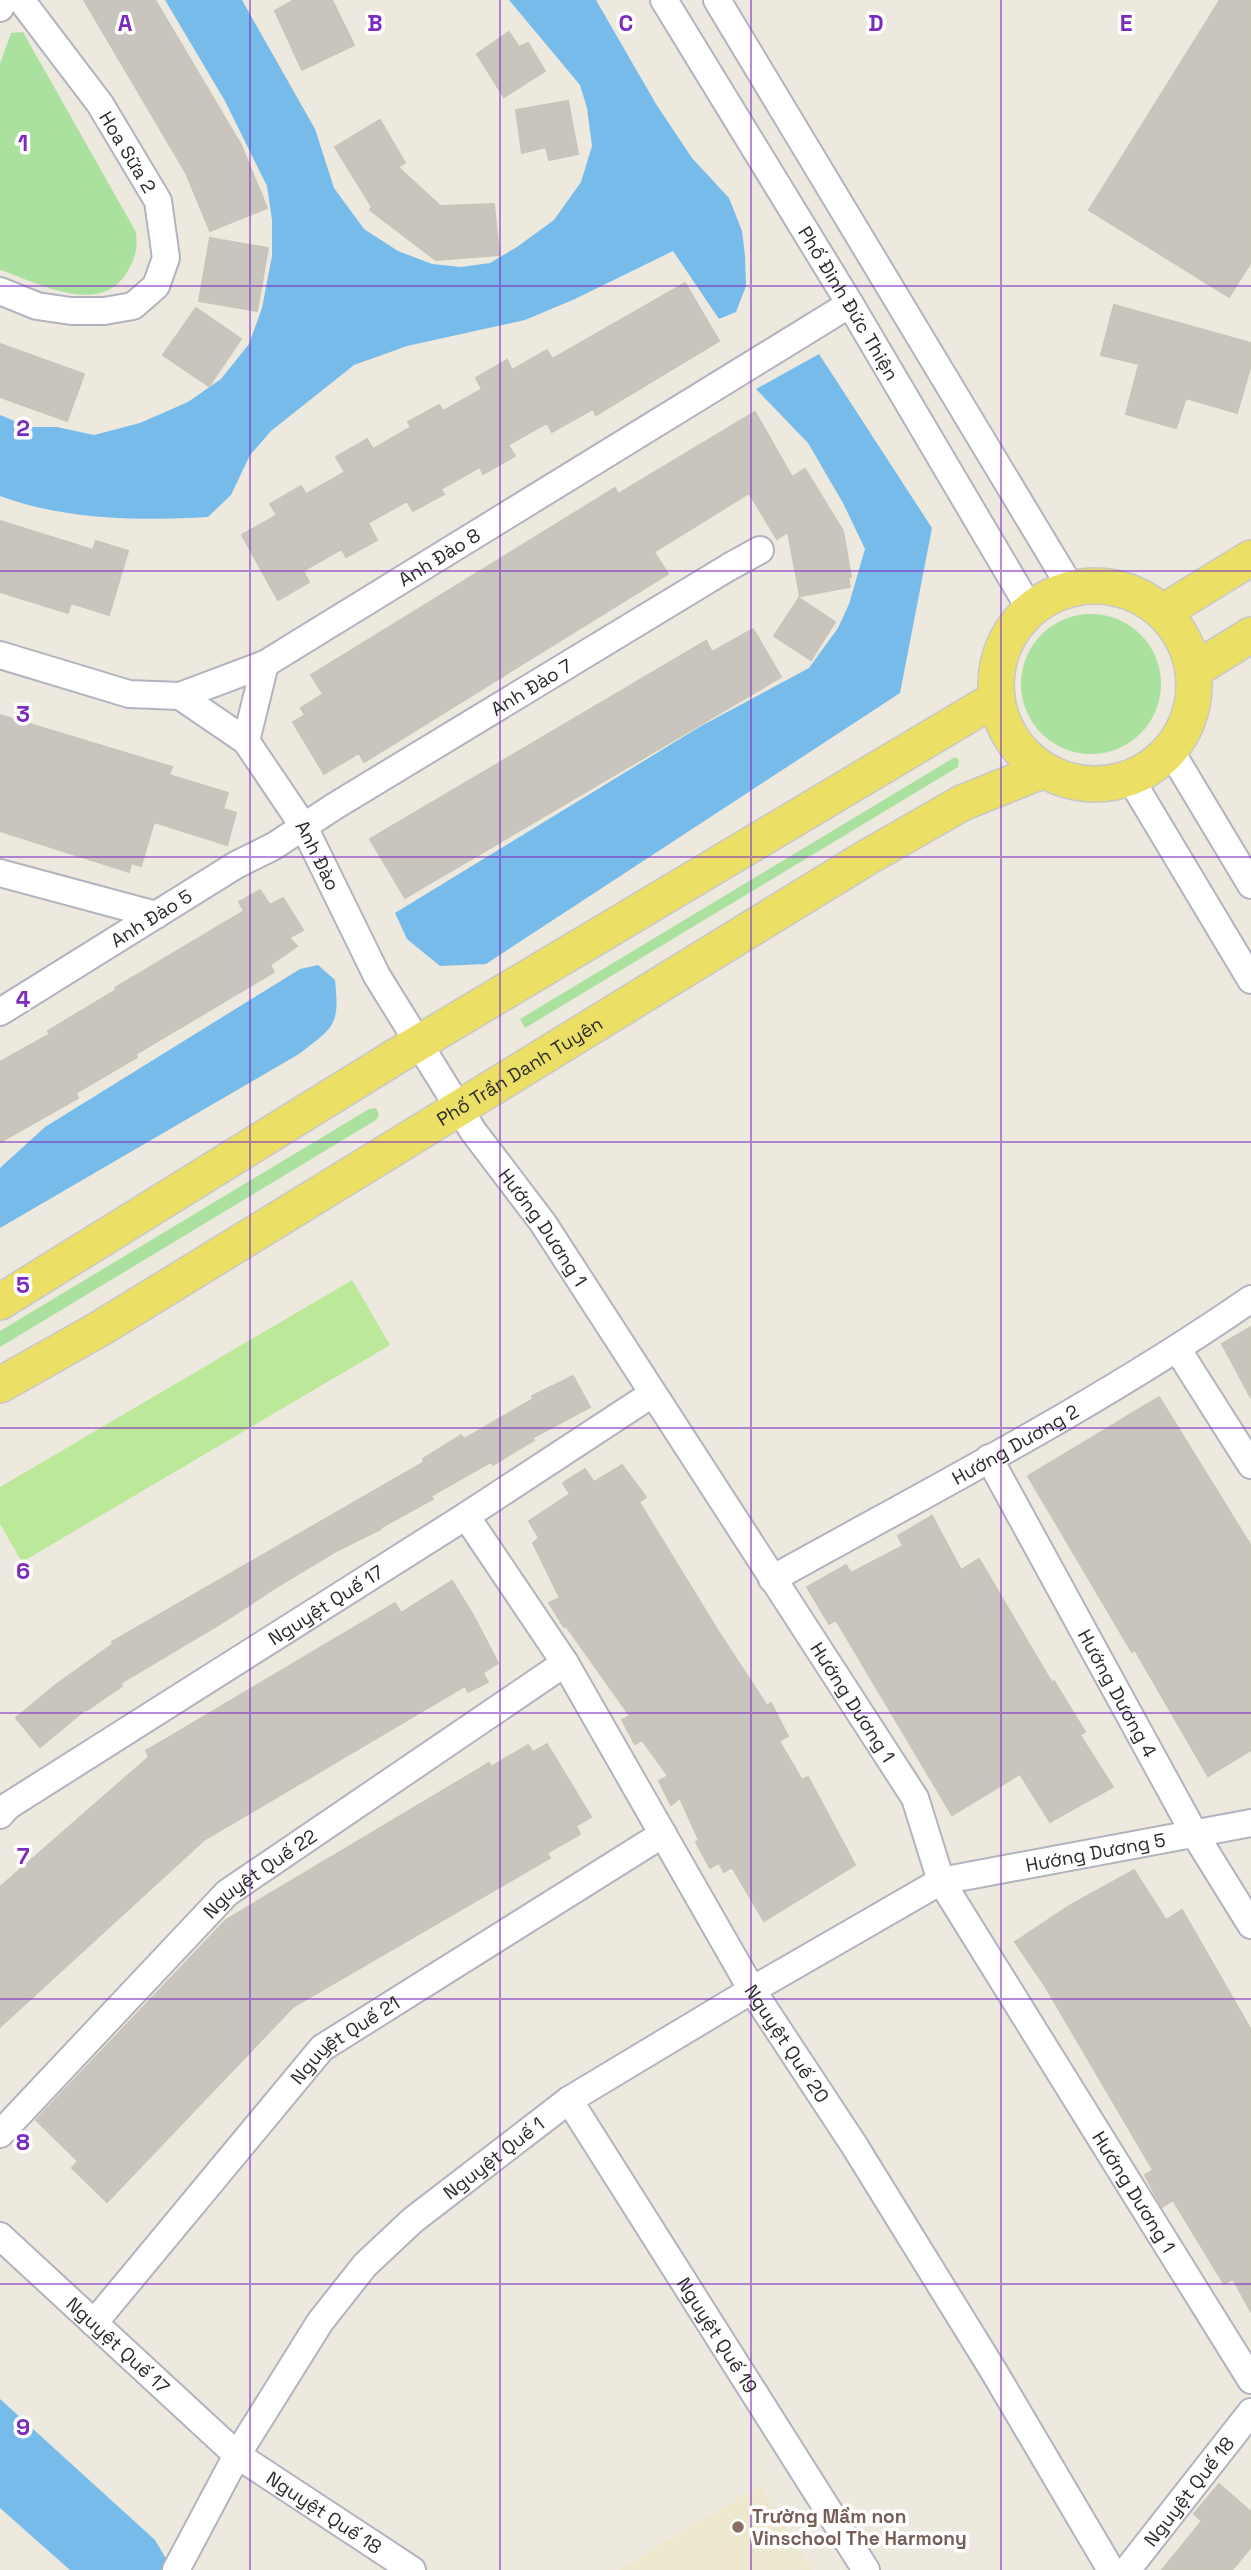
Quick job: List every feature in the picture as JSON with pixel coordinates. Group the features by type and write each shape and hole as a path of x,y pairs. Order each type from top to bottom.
{"main road":[{"path":"1163,612 1251,558"},
{"path":"1097,584 1122,589 1146,599 1163,612 1178,630 1188,650 1193,671 1194,692 1190,713 1182,733 1170,750 1152,766 1130,778 1108,784 1065,780 1026,757 1012,739 1002,719 997,698 996,673 1002,649 1013,627 1030,609 1049,596 1071,587 1097,584"},
{"path":"1193,671 1251,635"},
{"path":"0,1302 419,1043 997,698"},
{"name":"Phố Trần Danh Tuyên","path":"0,1385 101,1328 890,844 962,803 1044,770"}],"street":[{"path":"0,8 3,0"},
{"name":"Hoa Sữa 2","path":"0,291 37,306 71,311 104,311 132,306 156,286 166,258 158,201 100,104 21,0"},
{"name":"Phố Đinh Đức Thiện","path":"664,0 850,304 1030,609"},
{"path":"717,0 1071,587"},
{"name":"Anh Đào 8","path":"0,655 129,694 180,696 265,664 850,304"},
{"path":"902,391 939,367"},
{"name":"Anh Đào 7","path":"304,827 760,550"},
{"path":"246,741 265,664"},
{"name":"Anh Đào","path":"180,696 246,741 304,827 377,976 419,1043"},
{"path":"1170,750 1251,885"},
{"path":"1130,778 1251,980"},
{"name":"Anh Đào 5","path":"0,1012 304,827"},
{"path":"0,873 156,915"},
{"name":"Hướng Dương 1","path":"419,1043 473,1131 543,1223 915,1798 941,1881 1251,2380"},
{"name":"Hướng Dương 2","path":"772,1579 1178,1350 1251,1299"},
{"path":"1178,1350 1251,1465"},
{"name":"Nguyệt Quế 17","path":"0,1815 8,1806 466,1516 652,1394"},
{"name":"Hướng Dương 4","path":"989,1458 1194,1833 1251,1925"},
{"name":"Nguyệt Quế 20","path":"466,1516 565,1663 751,1990 854,2145 1111,2570"},
{"name":"Nguyệt Quế 22","path":"0,2134 227,1893 565,1663"},
{"name":"Hướng Dương 5","path":"941,1881 1251,1823"},
{"name":"Nguyệt Quế 21","path":"94,2323 322,2048 663,1834"},
{"name":"Nguyệt Quế 1","path":"176,2570 237,2455 320,2322 365,2265 414,2220 569,2100 751,1990 941,1881"},
{"name":"Nguyệt Quế 19","path":"569,2100 866,2570"},
{"name":"Nguyệt Quế 17","path":"0,2236 237,2455"},
{"name":"Nguyệt Quế 18","path":"1127,2570 1251,2412"},
{"name":"Nguyệt Quế 18","path":"237,2455 412,2570"}],"shaded area":[{"name":"Trường Mầm non Vinschool The Harmony","path":"761,2485 812,2570 618,2570"}],"green space":[{"path":"23,32 136,232 136,249 129,269 114,287 100,293 66,293 0,270 0,64 11,33"},
{"path":"1091,614 1118,620 1140,635 1155,657 1161,684 1155,711 1140,733 1118,748 1091,754 1064,748 1042,733 1027,711 1021,684 1027,657 1042,635 1064,620"},
{"path":"955,757 959,760 958,767 525,1028 520,1019"},
{"path":"376,1108 379,1115 376,1120 0,1347 0,1331 369,1109"},
{"path":"352,1280 390,1345 22,1562 0,1524 0,1487"}],"water":[{"path":"165,0 242,0 315,129 334,188 364,229 398,251 432,264 461,267 490,263 554,220 581,182 592,146 587,108 580,85 509,0 596,0 656,104 692,158 729,198 742,231 745,256 746,286 736,312 719,319 673,251 525,320 407,346 354,365 271,431 250,455 231,495 208,517 102,517 50,510 0,496 0,415 29,427 57,427 94,435 140,423 188,402 221,379 249,344 262,308 272,256 272,220 267,186 225,101"},
{"path":"819,354 932,528 900,693 486,964 440,966 407,939 395,913 701,726 809,668 838,628 849,604 865,549 843,503 808,443 756,389"},
{"path":"318,965 335,980 336,995 335,1017 320,1038 299,1054 0,1228 0,1168 45,1127 300,969"},
{"path":"0,2399 155,2540 165,2557 186,2570 70,2570 0,2508"}],"building":[{"path":"84,0 155,0 241,145 267,208 210,231 186,173"},
{"path":"294,0 332,0 354,45 302,70 275,11"},
{"path":"1220,0 1251,0 1251,262 1229,297 1089,210"},
{"path":"509,32 519,47 528,43 545,71 504,97 477,54"},
{"path":"568,101 578,154 549,160 546,147 522,153 516,110"},
{"path":"380,120 405,163 398,167 440,206 494,204 499,255 436,260 370,210 372,207 335,147"},
{"path":"210,238 268,248 257,311 199,301"},
{"path":"685,283 719,341 596,415 593,409 552,432 547,423 508,445 515,456 483,474 480,467 441,489 444,494 413,511 407,501 368,523 377,540 346,557 342,549 303,571 309,582 278,600 242,535 277,515 270,504 301,486 306,494 345,472 336,457 367,439 373,449 411,427 408,422 439,405 443,411 482,389 476,378 507,360 512,370 547,350 552,359"},
{"path":"1114,305 1251,343 1251,365 1237,413 1186,398 1176,428 1126,414 1139,364 1101,355"},
{"path":"196,308 241,339 209,386 163,355"},
{"path":"0,344 84,374 67,421 0,397"},
{"path":"755,412 792,477 805,469 843,531 851,577 848,577 850,587 800,596 788,532 777,539 749,493 654,552 668,574 364,762 359,753 324,774 293,722 305,715 301,708 323,694 311,675 615,488 618,494"},
{"path":"0,521 93,550 96,541 128,551 109,615 71,603 68,613 0,592"},
{"path":"799,598 835,622 811,660 774,636"},
{"path":"753,629 781,677 405,898 370,839 706,641 712,652"},
{"path":"0,715 172,767 169,775 228,793 223,809 236,813 227,845 154,822 141,866 131,863 129,872 0,831"},
{"path":"260,890 270,905 283,898 303,930 289,938 297,946 270,965 274,972 136,1054 137,1057 76,1093 78,1098 0,1142 0,1062 50,1034 48,1031 116,990 115,988 244,911 239,902"},
{"path":"1251,1327 1251,1398 1222,1344"},
{"path":"573,1376 590,1407 532,1438 534,1440 493,1465 491,1462 431,1496 433,1499 381,1529 338,1550 121,1683 122,1686 86,1709 40,1747 16,1718 57,1684 113,1644 112,1642 424,1462 423,1459 461,1435 464,1439 533,1399 532,1396"},
{"path":"1159,1397 1251,1546 1251,1750 1208,1776 1135,1650 1132,1652 1028,1476"},
{"path":"622,1465 646,1497 639,1502 718,1631 767,1706 771,1703 788,1736 779,1741 802,1780 808,1777 855,1865 764,1921 732,1867 724,1872 719,1863 710,1868 696,1842 699,1840 680,1798 671,1805 659,1781 668,1776 642,1740 635,1744 622,1720 630,1716 549,1603 560,1598 533,1543 539,1538 529,1521 570,1494 563,1483 585,1469 594,1482"},
{"path":"932,1516 961,1570 979,1559 1052,1683 1054,1681 1085,1732 1080,1735 1113,1787 1050,1822 1020,1774 952,1815 836,1620 829,1624 807,1587 846,1565 851,1573 903,1546 898,1536"},
{"path":"452,1581 498,1663 483,1673 488,1682 468,1692 465,1686 204,1840 0,2027 0,1887 149,1757 146,1751 395,1603 401,1613"},
{"path":"547,1744 591,1817 576,1826 580,1834 547,1853 550,1858 293,2007 107,2202 72,2168 78,2161 36,2120 226,1920 489,1763 491,1767 528,1745 533,1752"},
{"path":"1134,1870 1166,1920 1182,1910 1251,2030 1251,2312 1233,2279 1224,2284 1173,2200 1162,2207 1145,2175 1153,2170 1045,1986 1015,1942 1069,1906"},
{"path":"1219,2484 1251,2512 1251,2547 1232,2570 1162,2570 1202,2521 1194,2514"}],"place":[{"name":"Trường Mầm non Vinschool The Harmony","path":"738,2527"}]}
